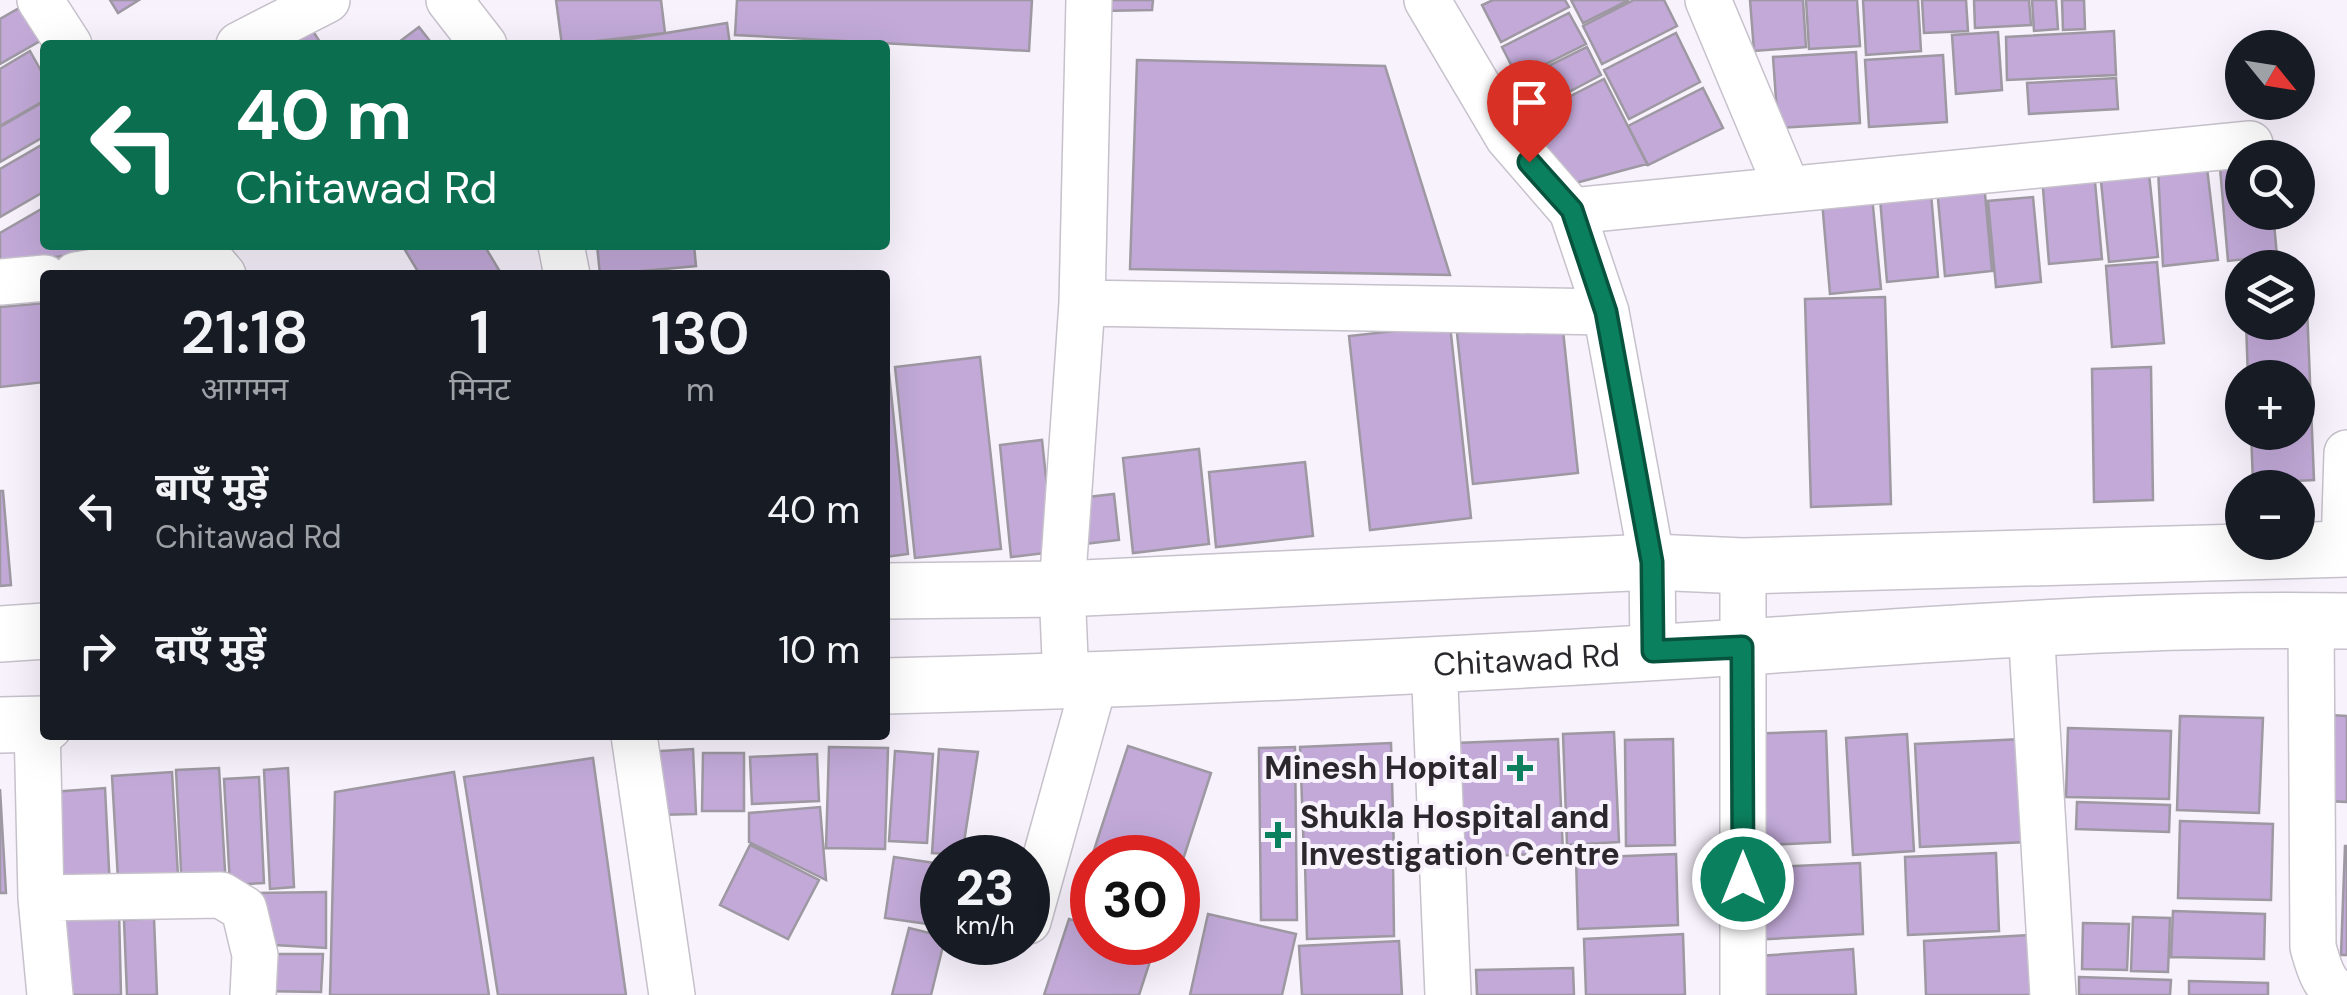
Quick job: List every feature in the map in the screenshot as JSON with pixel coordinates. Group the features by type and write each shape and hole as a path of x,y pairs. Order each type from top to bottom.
{"main road":[{"path":"890,591 1062,589 1652,562 1743,566 2346,549"},
{"name":"Chitawad Rd","path":"890,686 1080,681 1742,647 2031,626 2329,620"},
{"path":"0,634 40,631"}],"street":[{"path":"40,0 66,40"},
{"path":"249,40 327,0"},
{"path":"448,0 480,40"},
{"path":"1047,835 1080,681 1062,589 1082,302 1089,0"},
{"path":"1427,0 1508,137 1572,210 1606,312 1652,562 1653,651"},
{"path":"1708,0 1787,188"},
{"path":"1572,210 2225,146"},
{"path":"115,270 209,258"},
{"path":"0,282 40,278"},
{"path":"1082,302 1606,312"},
{"path":"2346,549 2347,453"},
{"path":"1743,566 1743,995"},
{"path":"2329,620 2313,948 2324,982 2344,995"},
{"path":"2031,626 2053,995"},
{"path":"1434,662 1448,995"},
{"path":"27,724 50,995"},
{"path":"635,740 672,995"},
{"path":"41,898 221,895 244,909 255,956 253,995"}],"building":[{"path":"110,0 139,0 118,13"},
{"path":"556,0 661,0 665,33 561,40"},
{"path":"737,0 1032,0 1029,51 890,43 890,40 735,35"},
{"path":"1104,0 1153,0 1152,10 1103,11"},
{"path":"1493,0 1565,0 1569,7 1501,42 1482,5"},
{"path":"1571,0 1629,0 1583,23"},
{"path":"1634,0 1664,0 1677,26 1602,64 1583,26"},
{"path":"1750,0 1803,0 1806,47 1754,51"},
{"path":"1806,0 1857,0 1860,46 1809,49"},
{"path":"1863,0 1918,0 1921,51 1866,55"},
{"path":"1922,0 1966,0 1968,31 1924,33"},
{"path":"1974,0 2029,0 2031,25 1975,28"},
{"path":"2032,0 2056,0 2058,29 2034,31"},
{"path":"2062,0 2084,0 2085,29 2063,30"},
{"path":"21,7 40,41 0,64 0,19"},
{"path":"1569,13 1586,44 1518,78 1502,47"},
{"path":"305,19 319,40 272,40"},
{"path":"727,23 729,40 623,40"},
{"path":"419,27 429,40 402,40"},
{"path":"2114,31 2116,75 2007,80 2006,37"},
{"path":"1998,32 2002,90 1956,94 1952,35"},
{"path":"1676,33 1700,82 1629,119 1604,70"},
{"path":"1587,47 1601,75 1525,115 1510,85"},
{"path":"30,51 40,69 40,103 0,126 0,69"},
{"path":"1856,52 1860,123 1778,128 1773,57"},
{"path":"1943,55 1947,122 1869,127 1865,60"},
{"path":"1137,60 1385,66 1450,275 1130,269"},
{"path":"2116,78 2118,109 2029,114 2027,83"},
{"path":"1604,79 1647,164 1557,188 1524,120"},
{"path":"1703,88 1723,128 1648,165 1628,126"},
{"path":"40,104 40,139 0,162 0,127"},
{"path":"40,146 40,194 0,217 0,169"},
{"path":"2225,155 2225,226 2219,156"},
{"path":"2148,165 2158,257 2109,262 2100,171"},
{"path":"2207,168 2218,260 2163,266 2158,169"},
{"path":"2094,171 2102,259 2049,264 2042,176"},
{"path":"1984,183 1992,271 1945,276 1937,188"},
{"path":"1931,193 1938,277 1887,282 1880,198"},
{"path":"1872,196 1881,289 1830,294 1822,201"},
{"path":"2033,197 2041,282 1996,287 1988,201"},
{"path":"40,210 40,250 80,250 71,255 0,264 0,233"},
{"path":"2225,230 2275,230 2276,250 2227,250"},
{"path":"405,250 487,250 499,270 417,270"},
{"path":"598,250 694,250 696,266 600,270"},
{"path":"2157,262 2164,343 2112,347 2106,266"},
{"path":"1885,297 1891,504 1811,507 1805,299"},
{"path":"40,303 40,383 0,387 0,307"},
{"path":"1562,321 1578,473 1473,484 1457,333"},
{"path":"1450,325 1471,518 1370,530 1349,336"},
{"path":"2247,340 2308,340 2309,360 2247,360"},
{"path":"980,357 1001,549 915,558 895,367"},
{"path":"2151,367 2153,500 2094,502 2092,369"},
{"path":"890,383 908,554 890,556"},
{"path":"1042,440 1054,552 1011,557 1000,445"},
{"path":"1199,449 1209,544 1133,553 1123,458"},
{"path":"2252,450 2313,450 2314,470 2252,470"},
{"path":"1305,462 1313,536 1216,547 1209,472"},
{"path":"0,491 11,585 0,586"},
{"path":"1114,494 1119,540 1075,545 1070,499"},
{"path":"2330,715 2347,716 2347,802 2327,801"},
{"path":"2180,716 2263,718 2259,813 2177,810"},
{"path":"2068,728 2171,731 2169,799 2066,797"},
{"path":"1826,731 1830,842 1747,846 1744,734"},
{"path":"1614,732 1619,842 1567,845 1563,734"},
{"path":"1907,734 1914,851 1853,855 1846,738"},
{"path":"1558,739 1563,853 1459,857 1455,743"},
{"path":"1673,739 1675,845 1626,846 1625,740"},
{"path":"2022,739 2027,842 1920,847 1915,744"},
{"path":"1391,743 1394,852 1304,855 1300,747"},
{"path":"1128,746 1211,773 1191,835 1099,835"},
{"path":"829,747 888,748 885,849 826,848"},
{"path":"1295,747 1297,920 1261,920 1259,748"},
{"path":"693,749 696,814 655,815 645,752"},
{"path":"939,749 978,752 965,835 933,835"},
{"path":"895,751 933,754 928,835 920,835 920,843 889,841"},
{"path":"703,753 744,753 744,811 702,811"},
{"path":"817,754 819,801 752,804 750,757"},
{"path":"593,758 626,995 498,995 464,777"},
{"path":"219,768 226,887 182,890 176,770"},
{"path":"288,768 294,887 270,889 264,770"},
{"path":"172,772 179,893 119,897 112,776"},
{"path":"454,772 489,995 330,995 335,792"},
{"path":"259,777 264,883 230,885 224,779"},
{"path":"105,788 110,889 57,892 52,792"},
{"path":"0,789 6,893 0,893"},
{"path":"2077,802 2170,805 2169,832 2076,829"},
{"path":"820,807 826,880 749,842 749,813"},
{"path":"2180,821 2273,824 2271,900 2178,898"},
{"path":"750,845 819,880 788,939 720,905"},
{"path":"2345,846 2347,955 2341,955"},
{"path":"1996,853 1999,931 1908,935 1905,857"},
{"path":"1676,854 1678,925 1578,929 1576,858"},
{"path":"894,857 920,861 920,923 885,918"},
{"path":"1393,860 1394,936 1307,939 1305,863"},
{"path":"1860,863 1863,934 1750,940 1747,868"},
{"path":"326,892 326,948 257,944 252,893"},
{"path":"119,910 121,995 55,995 53,913"},
{"path":"2173,911 2265,914 2264,959 2171,957"},
{"path":"1208,914 1296,934 1282,995 1190,995 1197,965 1200,965"},
{"path":"2133,917 2170,918 2168,972 2131,971"},
{"path":"154,918 157,995 127,995 124,920"},
{"path":"1069,919 1070,965 1149,965 1139,995 1044,995"},
{"path":"2083,923 2129,924 2127,970 2082,969"},
{"path":"909,928 920,931 920,965 938,965 931,995 892,995"},
{"path":"1683,934 1685,995 1586,995 1584,939"},
{"path":"2029,935 2032,995 1926,995 1924,941"},
{"path":"1399,941 1402,995 1302,995 1299,946"},
{"path":"1853,949 1856,995 1762,995 1759,956"},
{"path":"258,954 323,954 321,992 256,991"},
{"path":"1573,968 1574,995 1477,995 1476,970"},
{"path":"2079,977 2171,980 2170,995 2079,995"},
{"path":"2189,981 2268,983 2268,995 2189,995"}],"place":[{"name":"Minesh Hopital","path":"1520,768"},
{"name":"Shukla Hospital and Investigation Centre","path":"1278,835"}],"route":[{"path":"1529,162 1572,210 1606,312 1652,562 1653,651 1742,647 1743,879"}]}
